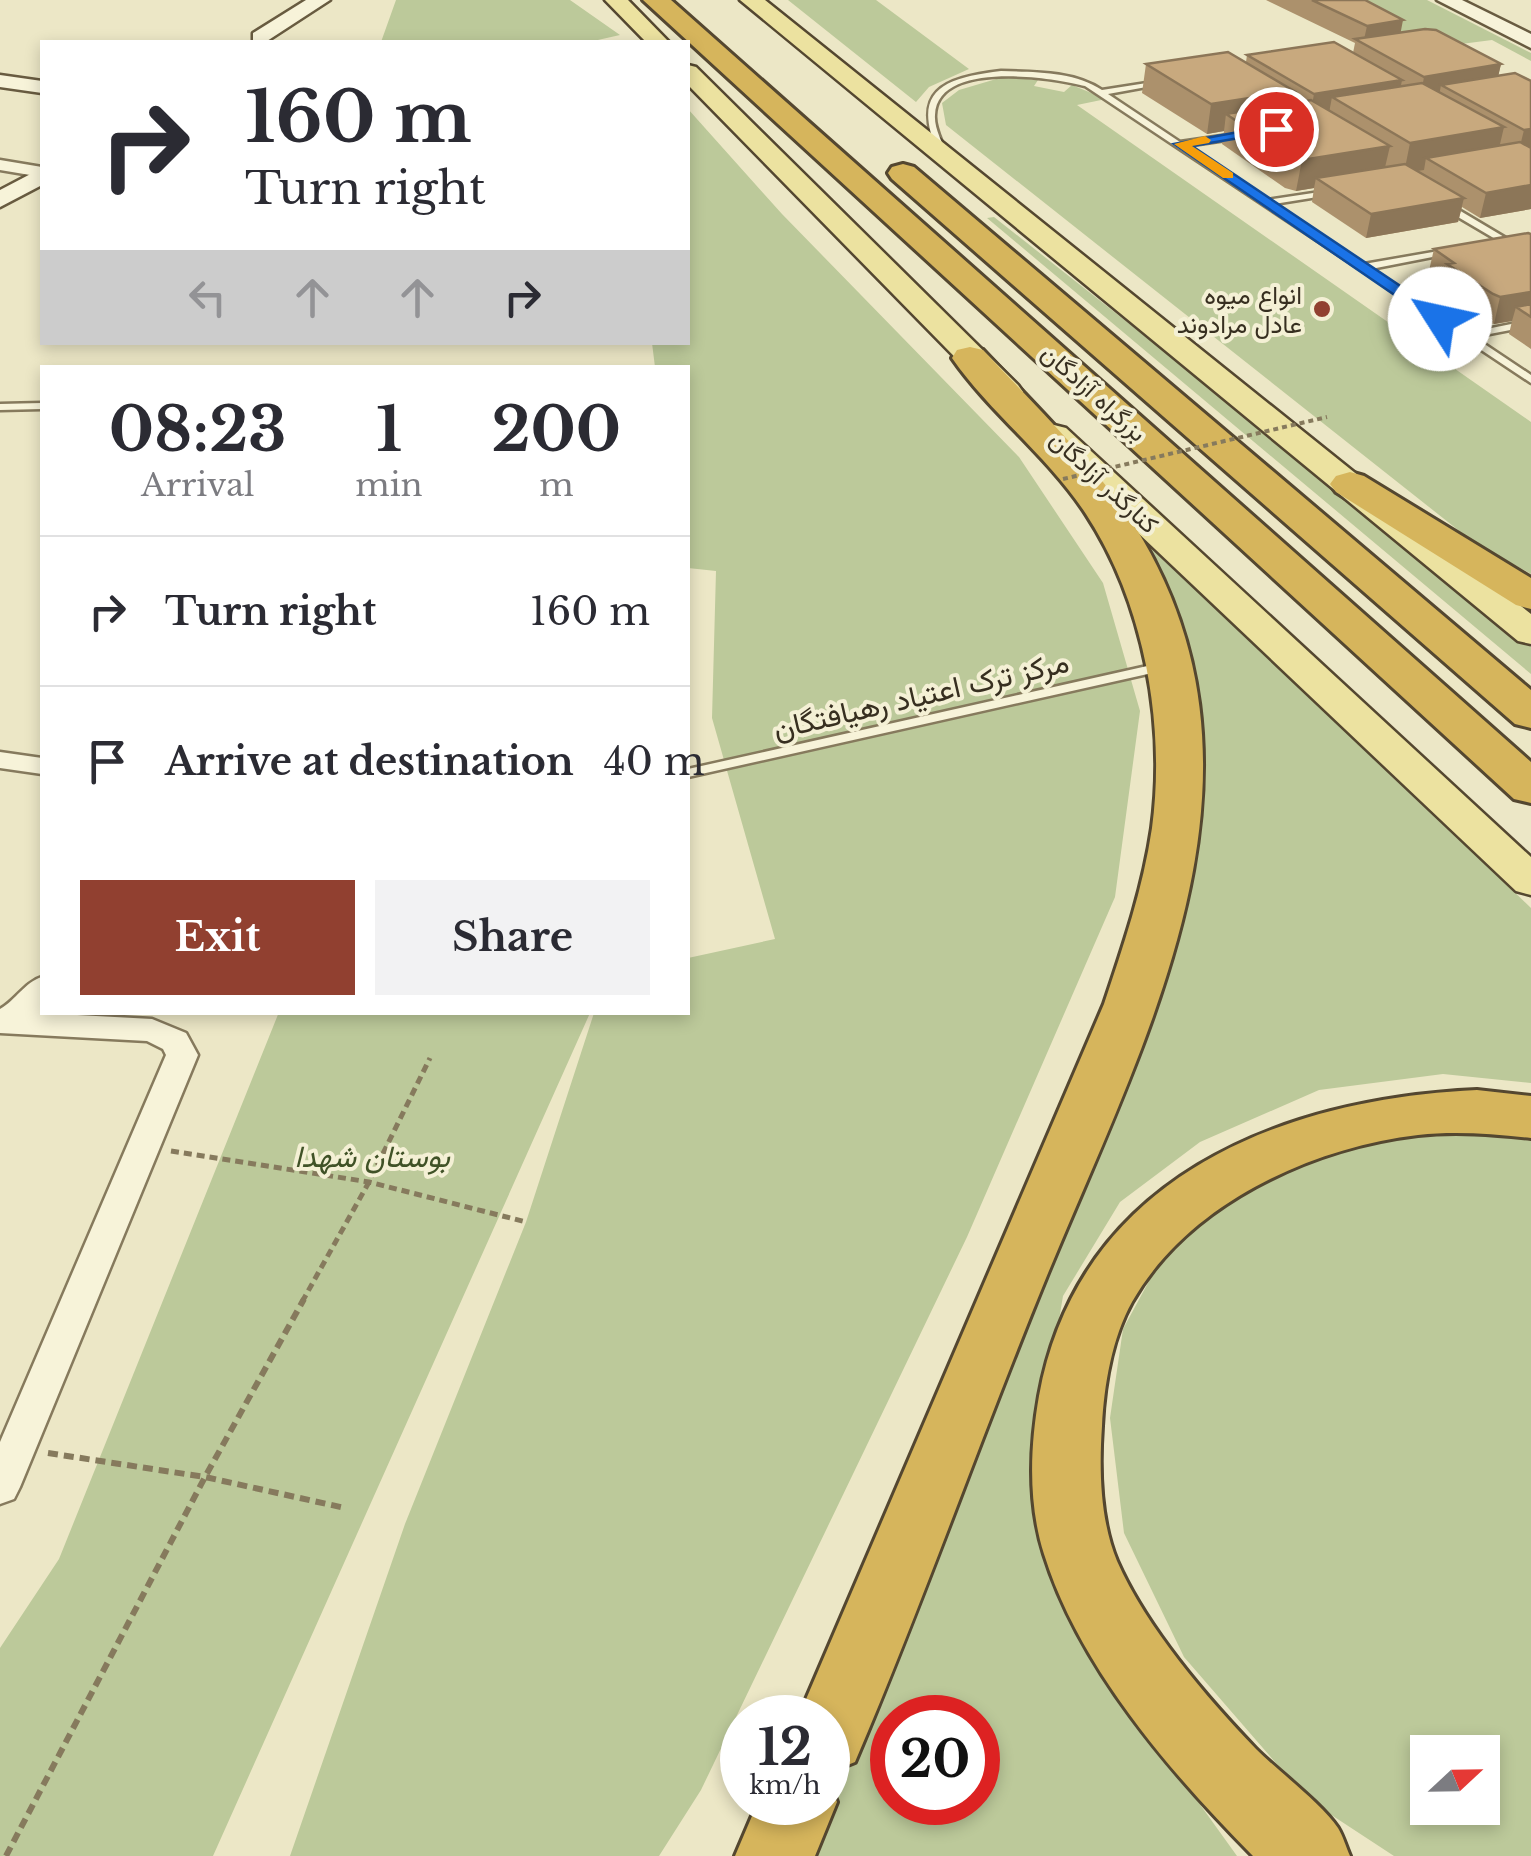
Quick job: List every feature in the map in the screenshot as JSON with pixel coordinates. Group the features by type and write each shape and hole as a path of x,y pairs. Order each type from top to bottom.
{"highway":[{"name":"بزرگراه آزادگان","path":"656,0 1531,788"},
{"path":"698,0 817,98"},
{"name":"بزرگراه آزادگان","path":"875,149 1531,714"},
{"path":"845,1695 1015,1276 1093,1105 1161,906 1176,830 1180,774 1165,666 1139,575 1106,512 970,358"},
{"path":"1350,484 1531,596"},
{"path":"1310,1856 1237,1787 1176,1719 1096,1594 1076,1544 1068,1484 1068,1432 1086,1339 1109,1284 1137,1247 1233,1171 1306,1138 1392,1116 1454,1111 1531,1117"},
{"path":"774,1856 788,1825"}],"main road":[{"path":"616,0 656,40"},
{"path":"755,2 1531,632"},
{"name":"کنارگذر آزادگان","path":"690,74 970,358 1531,881"}],"street":[{"path":"259,40 319,0"},
{"path":"1446,0 1531,42"},
{"path":"1494,0 1518,12"},
{"path":"0,81 40,87"},
{"path":"0,165 40,173"},
{"path":"0,200 40,174"},
{"path":"0,760 40,766"},
{"path":"1,1022 27,1008 40,991"},
{"path":"0,1487 146,1148 182,1054 175,1042 152,1030 1,1022"}],"lane":[{"path":"309,0 319,0"},
{"path":"942,153 930,123 931,109 936,96 958,82 998,74 1046,74 1103,92 1531,380"},
{"path":"1103,92 1172,81"},
{"path":"1180,144 1254,132"},
{"path":"1268,202 1345,189"},
{"path":"1436,200 1531,257"},
{"path":"1486,244 1517,238"},
{"path":"1364,267 1468,247"},
{"path":"1464,336 1531,323"},
{"path":"0,407 40,406"},
{"name":"مرکز ترک اعتیاد رهیافتگان","path":"690,773 1165,666"}],"path":[{"path":"1063,479 1327,417"},
{"path":"6,1856 205,1477 369,1182 430,1058"},
{"path":"146,1148 369,1182 526,1222"},
{"path":"16,1448 205,1477 345,1508"}],"green space":[{"path":"396,0 570,0 620,35 598,40 382,40"},
{"path":"788,0 876,0 969,69 929,87 916,102"},
{"path":"1342,0 1427,0 1531,53 1531,61 1492,40 1461,44 1436,35 1398,37"},
{"path":"1003,77 1038,80 1034,86 1064,92 1072,85 1106,99 1077,105 1531,422 1531,574 1472,541 946,125 942,103 959,90"},
{"path":"690,111 782,214 1019,457 1103,583 1140,711 1115,897 967,1237 747,1695 720,1695 720,1750 701,1790 659,1856 290,1856 405,1524 526,1222 593,1015 690,1015 690,958 775,939 712,718 716,571 690,568 690,365 655,365 652,345 690,345"},
{"path":"994,217 1354,501 1531,647 1531,674 987,218"},
{"path":"1144,534 1531,908 1531,1083 1443,1074 1319,1090 1200,1142 1120,1202 1063,1296 1036,1457 1125,1700 1237,1856 776,1856 806,1825 850,1825 850,1711 902,1608 1198,805 1161,586"},
{"name":"بوستان شهدا","path":"278,1015 589,1015 213,1856 0,1856 0,1648 59,1559"},
{"path":"1471,1132 1531,1134 1531,1856 1394,1856 1307,1799 1184,1657 1124,1533 1110,1418 1123,1329 1161,1259 1189,1230 1258,1175 1339,1143"}],"building":[{"path":"1312,0 1365,0 1403,20 1367,26"},
{"path":"1436,30 1501,64 1424,77 1355,39"},
{"path":"1334,42 1402,80 1314,94 1247,55"},
{"path":"1228,52 1294,91 1211,104 1146,64"},
{"path":"1515,73 1531,81 1531,129 1524,130 1441,85"},
{"path":"1422,83 1504,127 1410,143 1332,97"},
{"path":"1311,100 1390,146 1302,160 1291,157 1226,114"},
{"path":"1520,142 1531,148 1531,185 1486,193 1426,158"},
{"path":"1405,164 1464,198 1371,214 1316,178"},
{"path":"1528,233 1531,292 1500,297 1493,294 1447,264 1454,263 1434,249"},
{"path":"1531,304 1531,317 1516,307"}],"slow traffic":[{"path":"1205,140 1180,144 1228,176"}],"place":[{"name":"انواع میوه عادل مرادوند","path":"1322,309"}],"route":[{"path":"1276,129 1180,144 1440,319"}]}
